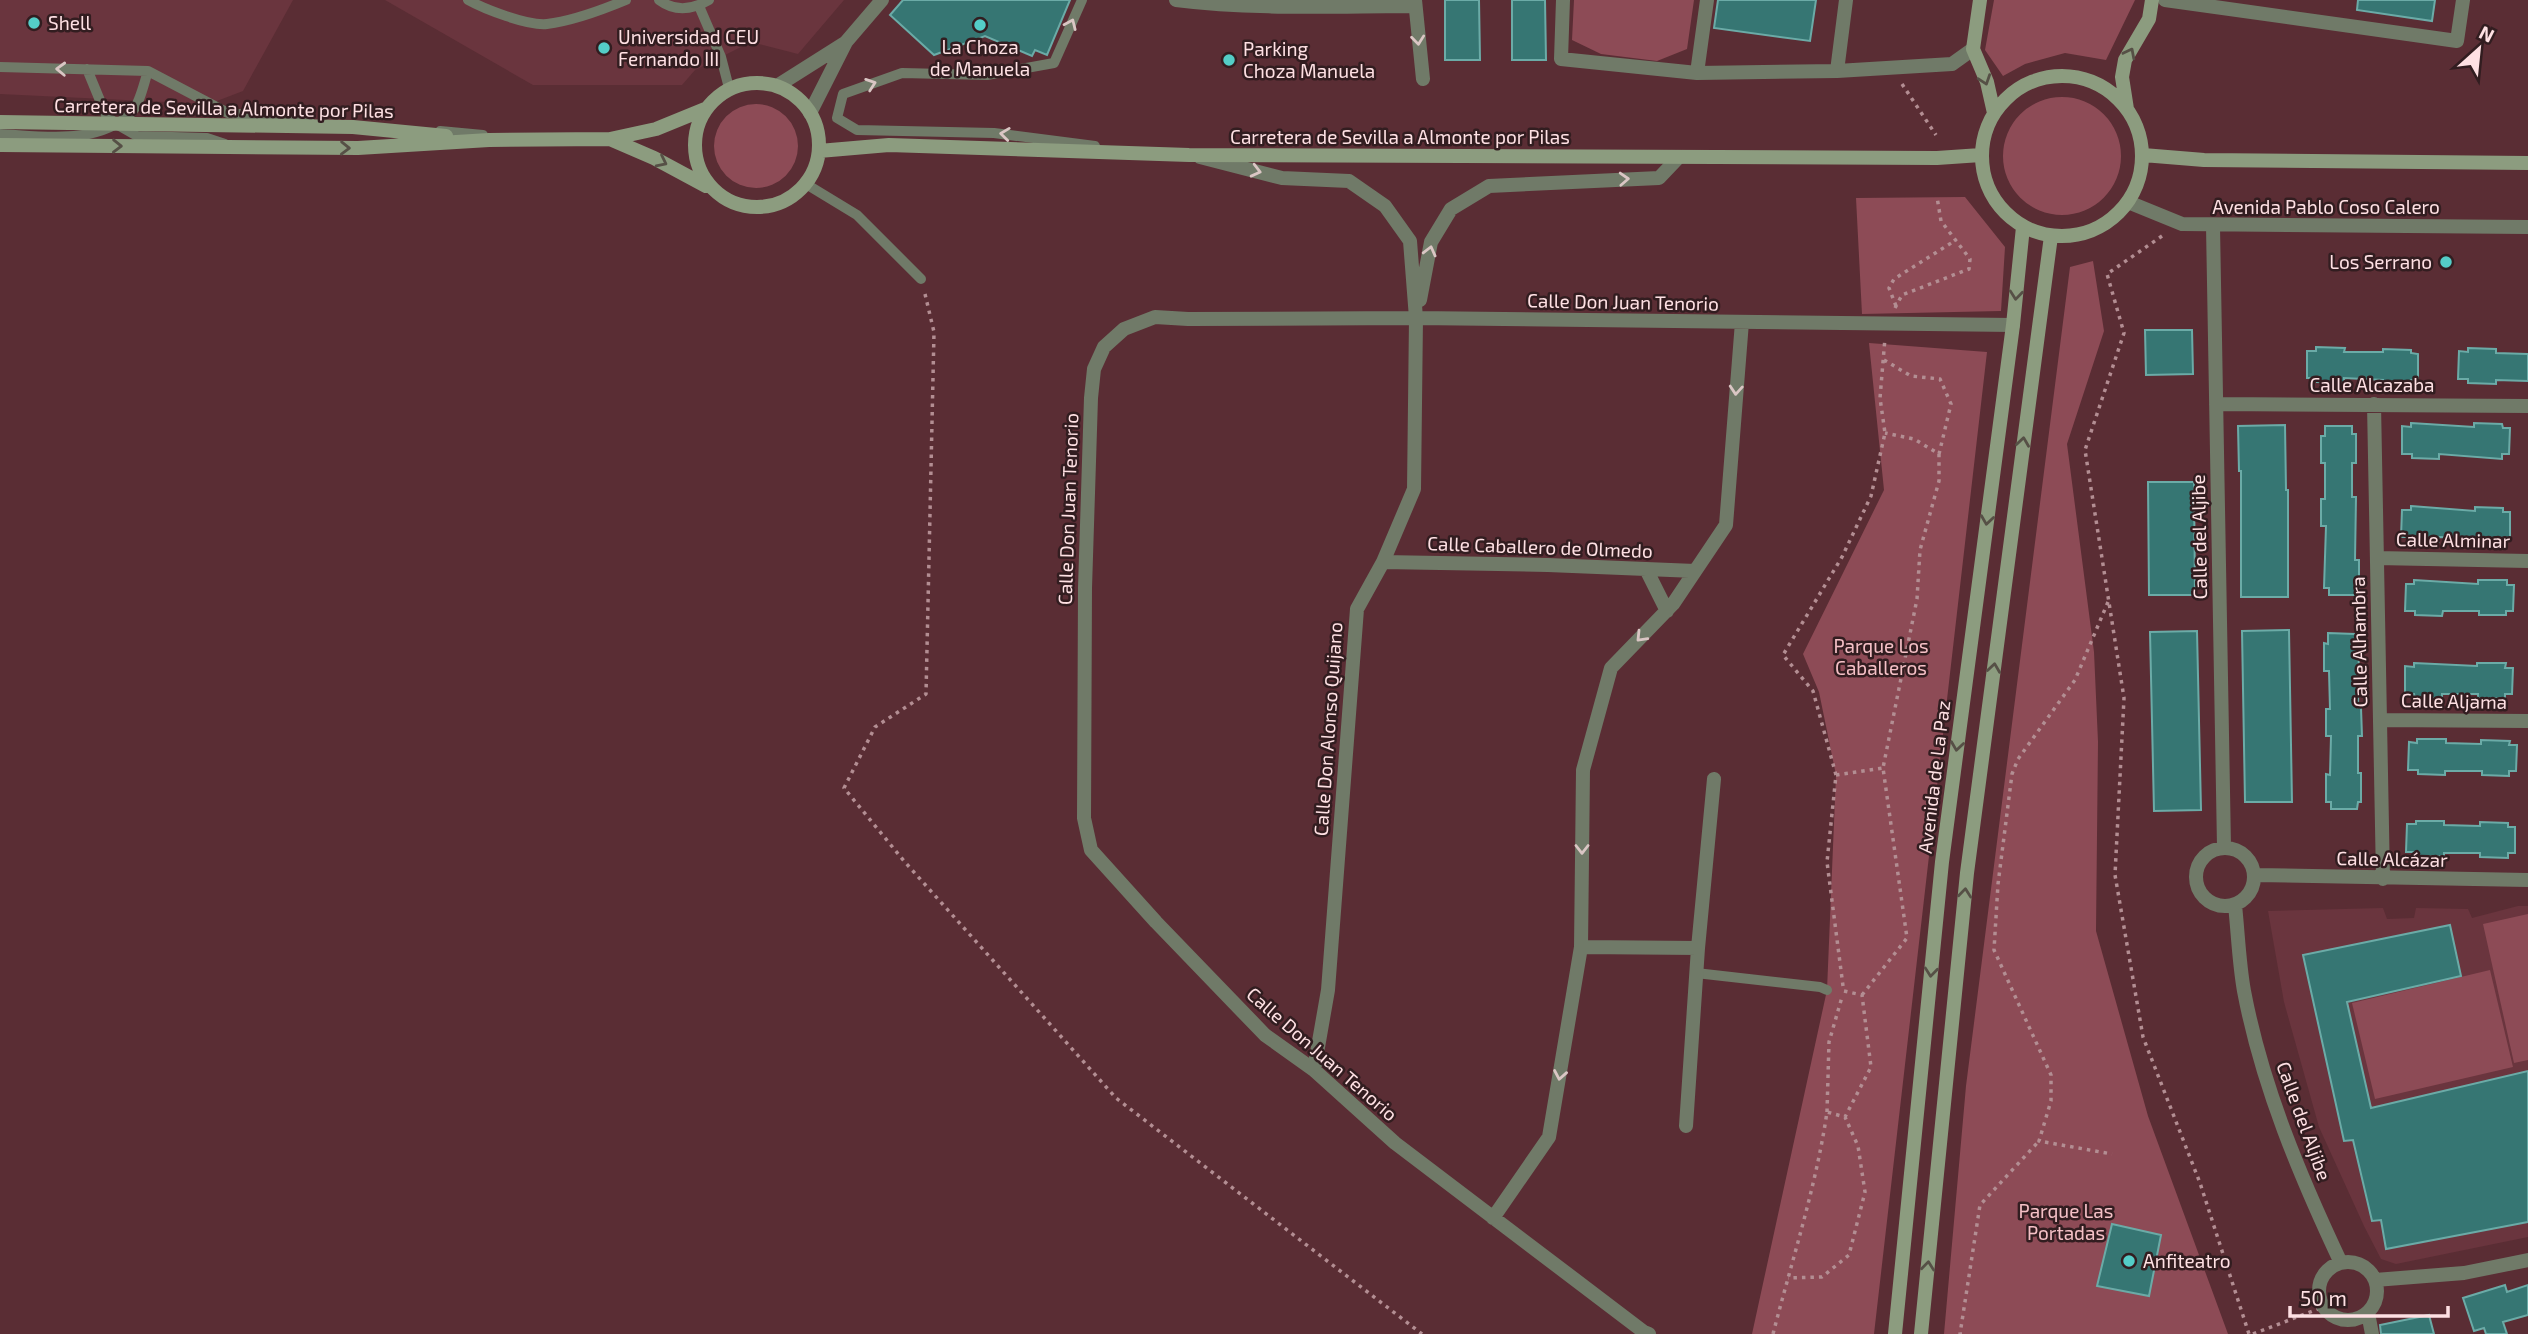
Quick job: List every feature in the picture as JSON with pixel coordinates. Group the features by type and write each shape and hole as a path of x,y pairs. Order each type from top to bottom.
{"main road":[{"path":"1980,0 1973,49 1987,82 1994,113"},
{"path":"2127,109 2108,91 2085,79 2059,76 2034,81 2011,94 1994,113 1985,133 1981,155 1984,176 1992,196 2006,213 2023,227 2050,236 2073,236 2094,230 2113,219 2129,202 2139,180 2143,155 2138,131 2127,109 2122,77 2125,60 2149,19 2152,0"},
{"path":"761,83 777,86 796,96 810,113 818,131 819,151 815,169 806,184 790,198 771,206 750,207 730,201 712,190 700,172 694,150 696,129 705,109 729,88 761,83"},
{"name":"Carretera de Sevilla a Almonte por Pilas","path":"0,145 358,148 489,140 610,139 656,129 705,109"},
{"name":"Carretera de Sevilla a Almonte por Pilas","path":"0,122 353,127 489,140"},
{"name":"Carretera de Sevilla a Almonte por Pilas","path":"610,139 675,168 712,190"},
{"name":"Carretera de Sevilla a Almonte por Pilas","path":"819,151 889,145 1189,155 1937,159 1981,155"},
{"path":"2143,155 2204,160 2528,163"},
{"name":"Avenida de La Paz","path":"1895,1334 1942,862 2013,325 2023,227"},
{"path":"1921,1334 1966,873 2050,236"}],"street":[{"path":"810,113 846,42 882,0"},
{"path":"1176,0 1234,5 1415,3 1423,79"},
{"path":"1563,0 1561,59 1698,73 1837,71 1952,64 1973,49"},
{"path":"1698,73 1707,0"},
{"path":"1837,71 1846,0"},
{"path":"2165,0 2457,41 2463,0"},
{"path":"777,86 846,42"},
{"path":"1189,155 1282,178 1349,181 1385,206 1410,242 1416,318"},
{"path":"1416,318 1432,242 1451,209 1489,186 1659,178 1678,158"},
{"name":"Avenida Pablo Coso Calero","path":"2129,202 2182,224 2213,226 2528,227"},
{"name":"Calle del Aljibe","path":"2213,226 2224,847"},
{"name":"Calle Don Juan Tenorio","path":"1649,1334 1395,1143 1314,1070 1265,1035 1091,850 1084,818 1084,588 1094,369 1104,347 1125,329 1155,317 2013,325"},
{"name":"Calle Don Alonso Quijano","path":"1314,1070 1328,990 1357,608 1383,562 1414,489 1416,318"},
{"path":"1493,1218 1549,1137 1581,947 1583,770 1611,668 1667,611 1726,525 1742,322"},
{"name":"Calle Alcazaba","path":"2216,404 2528,405"},
{"name":"Calle Alhambra","path":"2374,404 2383,879"},
{"name":"Calle Alminar","path":"2377,558 2528,561"},
{"name":"Calle Caballero de Olmedo","path":"1383,562 1695,571"},
{"path":"1646,569 1667,611"},
{"name":"Calle Aljama","path":"2380,720 2528,721"},
{"path":"1686,1126 1698,948 1714,779"},
{"path":"2224,847 2239,851 2250,860 2255,875 2249,894 2235,905 2216,905 2203,897 2196,885 2195,875 2199,862 2206,855 2224,847"},
{"name":"Calle Alcázar","path":"2255,875 2528,880"},
{"name":"Calle del Aljibe","path":"2235,905 2244,990 2269,1089 2319,1217 2341,1263"},
{"path":"1581,947 1698,948"},
{"path":"2375,1280 2464,1273 2528,1260"},
{"path":"2341,1263 2357,1264 2371,1273 2375,1280 2377,1298 2368,1313 2351,1320 2336,1318 2323,1307 2320,1299 2321,1280 2341,1263"},
{"path":"2368,1313 2372,1334"},
{"path":"2351,1320 2363,1334"}],"lane":[{"path":"468,0 486,10 545,24 603,10 626,0"},
{"path":"659,0 673,8 686,9 704,3 729,88"},
{"path":"1082,0 1054,63 988,75 902,73 843,94 837,118 857,130 994,133 1146,153"},
{"path":"0,66 148,71 228,113 535,139"},
{"path":"87,69 106,115 137,136 207,138 235,147"},
{"path":"0,134 80,136 116,124 134,111 148,71"},
{"path":"806,184 857,215 921,279"},
{"path":"1696,973 1827,990"}],"path":[{"path":"1891,68 1936,135"},
{"path":"1773,1334 1820,1161 1827,1112 1829,1042 1844,991 1827,862 1836,775 1813,691 1783,654 1842,557 1871,496 1885,433 1880,398 1887,324 1902,295 1969,269 1970,259 1941,221 1937,197"},
{"path":"2182,224 2107,274 2124,333 2085,450 2124,698 2115,875 2143,1037 2200,1183 2251,1334 2323,1307"},
{"path":"1896,306 1889,288 1894,279 1956,240"},
{"path":"921,279 934,332 926,694 875,727 844,788 904,861 1116,1098 1422,1334"},
{"path":"1845,1117 1871,1067 1862,995 1907,939 1883,768 1917,599 1920,550 1939,481 1939,454 1951,404 1940,379 1911,376 1884,360"},
{"path":"1885,433 1914,439 1939,454"},
{"path":"1960,1334 1980,1205 2039,1141 2051,1101 2051,1075 1994,950 1998,884 2012,774 2018,759 2075,680 2109,600"},
{"path":"1836,775 1883,768"},
{"path":"1844,991 1862,995"},
{"path":"1827,1112 1845,1117"},
{"path":"1788,1278 1822,1277 1849,1255 1865,1192 1858,1146 1845,1117"},
{"path":"2039,1141 2112,1154"}],"shaded area":[{"path":"0,0 293,0 243,91 209,104 0,94"},
{"name":"Universidad CEU Fernando III","path":"385,0 844,0 798,54 751,42 695,70 682,85 533,85"},
{"path":"2528,906 2528,1237 2396,1264 2381,1259 2319,1127 2284,1002 2268,911 2383,908 2387,919 2414,918 2416,908 2468,909 2472,918"}],"green space":[{"path":"1574,0 1694,0 1687,49 1657,61 1601,54 1572,40"},
{"path":"1994,0 2135,0 2106,60 2065,53 2025,64 2003,76 1985,50"},
{"path":"2062,97 2085,101 2104,114 2117,133 2121,156 2117,179 2104,198 2085,211 2062,215 2039,211 2020,198 2007,179 2003,156 2007,133 2020,114 2039,101"},
{"path":"756,104 772,107 786,116 795,130 798,146 795,162 786,176 772,185 756,188 740,185 726,176 717,162 714,146 717,130 726,116 740,107"},
{"path":"1965,197 2005,247 2001,311 1862,314 1856,198"},
{"name":"Parque Las Portadas","path":"2093,261 2104,331 2067,444 2094,652 2098,742 2096,931 2148,1116 2228,1334 1944,1334 1966,1086 2070,267"},
{"name":"Parque Los Caballeros","path":"1869,343 1987,352 1874,1334 1752,1334 1827,990 1836,775 1819,692 1803,654 1884,490"},
{"path":"2528,914 2528,1060 2514,1063 2483,924"},
{"path":"2490,970 2513,1067 2375,1099 2352,1003"}],"building":[{"name":"La Choza de Manuela","path":"903,0 1070,0 1047,55 1035,50 1032,56 985,36 934,55 890,15"},
{"path":"1445,0 1479,0 1480,60 1445,60"},
{"path":"1512,0 1545,0 1546,60 1512,60"},
{"path":"1718,0 1816,0 1810,41 1714,28"},
{"path":"2358,0 2435,0 2432,21 2357,10"},
{"path":"2145,330 2192,330 2193,374 2146,375"},
{"path":"2316,347 2345,348 2344,352 2411,350 2411,353 2418,354 2418,380 2411,380 2411,384 2383,384 2383,380 2344,378 2344,383 2317,382 2317,378 2307,378 2307,351 2316,351"},
{"path":"2468,348 2496,349 2496,353 2528,354 2528,381 2496,380 2496,384 2468,383 2468,379 2458,379 2459,351 2468,352"},
{"path":"2411,423 2474,427 2474,423 2502,424 2503,428 2510,428 2509,454 2502,454 2502,459 2439,454 2439,459 2412,458 2412,454 2402,454 2402,426 2411,427"},
{"path":"2285,425 2288,597 2241,597 2241,471 2238,426"},
{"path":"2325,426 2352,426 2352,434 2356,434 2356,463 2352,463 2352,497 2356,497 2355,560 2359,560 2359,588 2355,588 2355,595 2329,595 2329,588 2324,588 2326,526 2321,526 2321,499 2325,499 2325,463 2321,463 2321,436 2325,436"},
{"path":"2148,482 2194,482 2195,595 2149,595"},
{"path":"2411,506 2475,511 2475,507 2503,508 2503,512 2510,512 2510,538 2503,538 2503,543 2476,542 2476,538 2439,537 2439,542 2411,541 2411,537 2401,537 2402,510 2411,510"},
{"path":"2414,580 2478,584 2478,580 2507,580 2507,585 2514,585 2513,611 2506,611 2506,615 2479,615 2479,611 2443,611 2442,616 2415,615 2415,611 2405,611 2406,584 2414,584"},
{"path":"2289,630 2292,802 2245,802 2242,631"},
{"path":"2197,631 2201,810 2154,811 2150,632"},
{"path":"2328,633 2355,634 2355,642 2359,642 2358,708 2361,708 2362,736 2358,736 2361,802 2358,802 2357,809 2331,809 2331,802 2326,802 2326,774 2330,775 2331,736 2326,736 2326,709 2330,709 2329,671 2324,671 2324,643 2328,644"},
{"path":"2414,663 2477,666 2477,663 2506,663 2505,668 2513,668 2512,694 2505,694 2505,698 2478,698 2478,694 2442,694 2442,698 2415,698 2414,694 2405,694 2405,666 2414,667"},
{"path":"2417,739 2446,739 2446,743 2481,744 2481,740 2510,741 2509,745 2517,745 2516,771 2509,771 2509,776 2482,775 2482,771 2445,771 2445,775 2418,774 2418,770 2408,770 2409,742 2417,743"},
{"path":"2416,821 2444,821 2444,825 2480,826 2480,822 2508,823 2508,827 2515,827 2515,853 2508,853 2508,858 2480,857 2480,853 2416,856 2416,852 2406,852 2407,824 2416,824"},
{"path":"2450,925 2461,976 2347,1002 2371,1108 2528,1071 2528,1222 2386,1249 2381,1220 2372,1221 2353,1140 2344,1141 2303,955"},
{"name":"Anfiteatro","path":"2112,1224 2161,1235 2149,1296 2097,1286"},
{"path":"2505,1285 2507,1292 2528,1285 2528,1315 2503,1322 2507,1334 2486,1334 2484,1328 2474,1331 2463,1298"},
{"path":"2429,1315 2434,1334 2381,1334 2380,1325"}],"place":[{"name":"Shell","path":"34,23"},
{"name":"La Choza de Manuela","path":"980,25"},
{"name":"Universidad CEU Fernando III","path":"604,48"},
{"name":"Parking Choza Manuela","path":"1229,60"},
{"name":"Los Serrano","path":"2446,262"},
{"name":"Anfiteatro","path":"2129,1261"}]}
